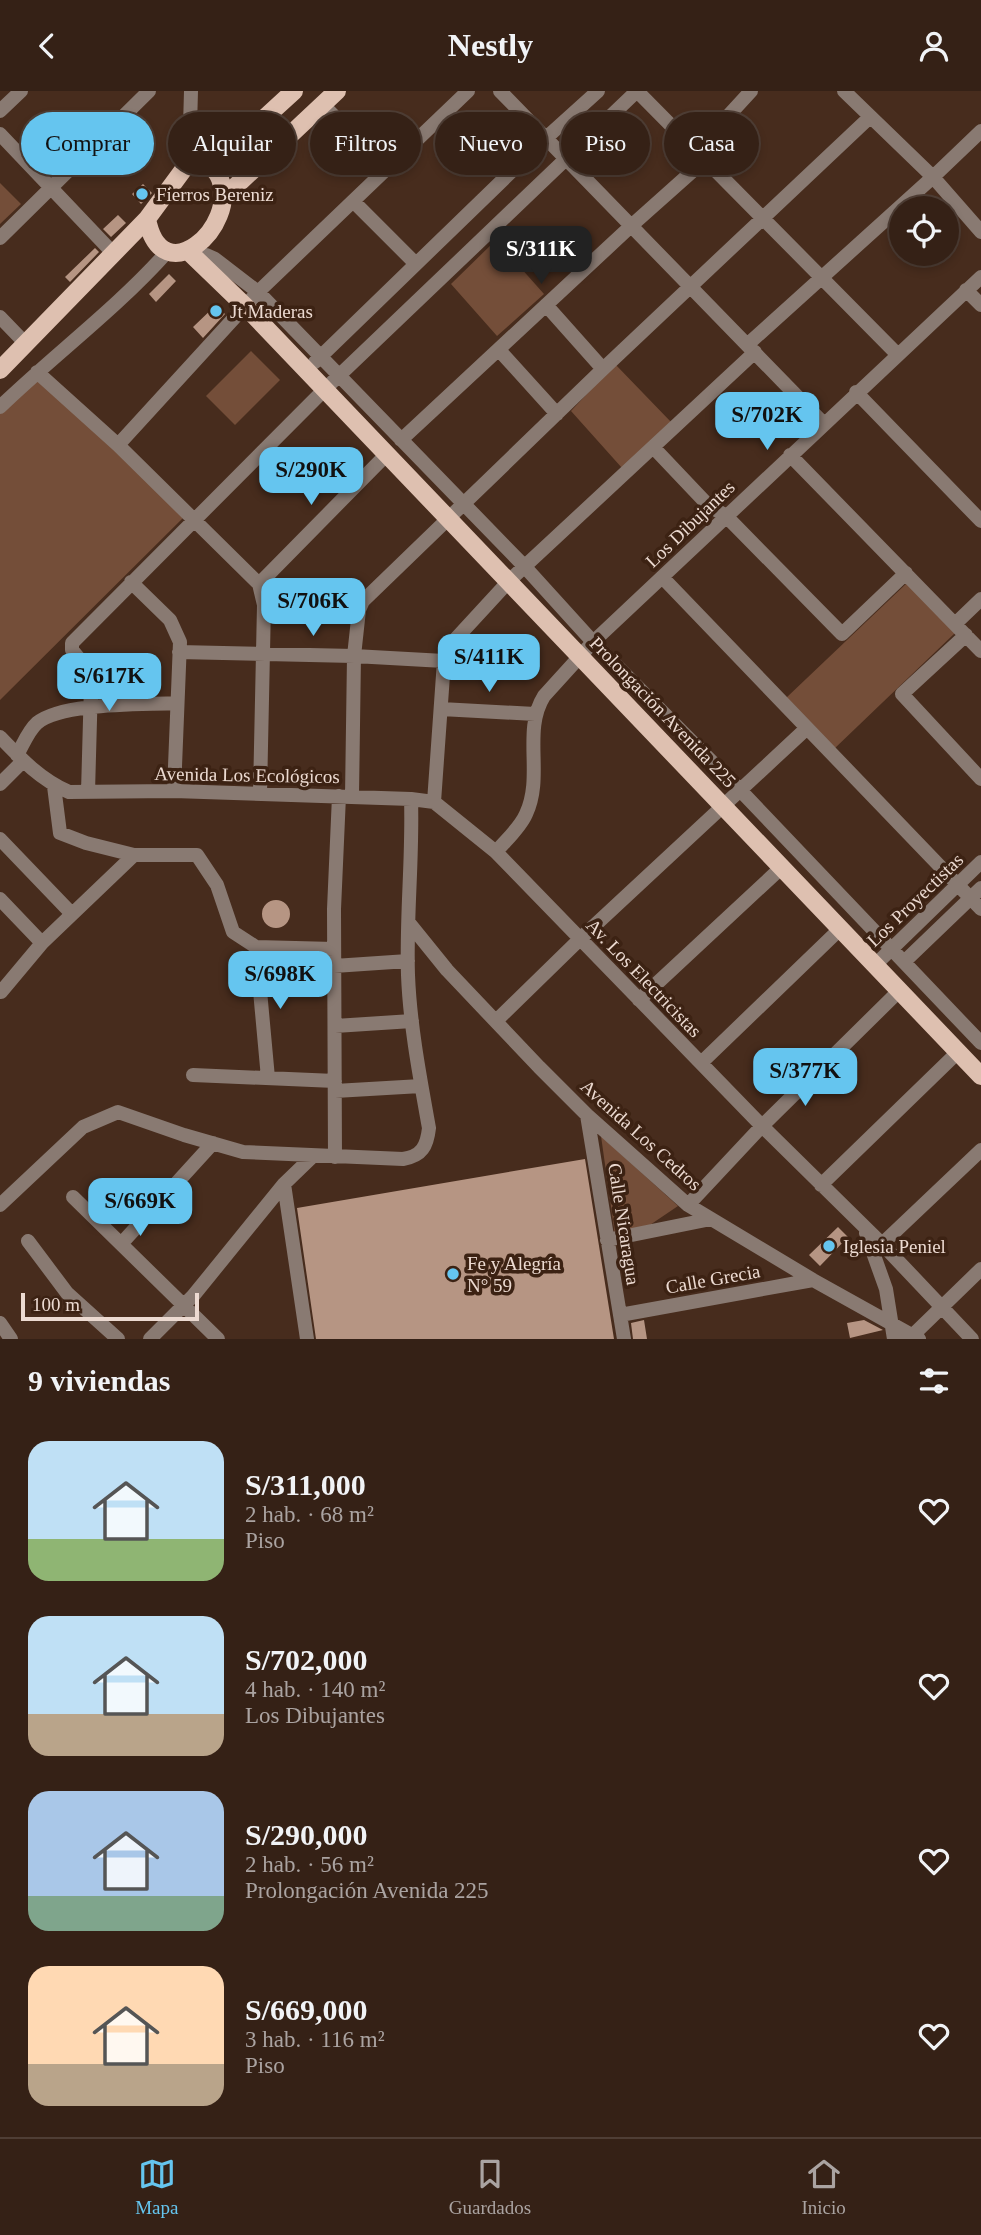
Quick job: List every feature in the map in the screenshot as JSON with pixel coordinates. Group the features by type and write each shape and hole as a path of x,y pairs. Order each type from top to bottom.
{"main road":[{"path":"271,112 294,91"},
{"path":"223,198 337,91"},
{"path":"0,370 147,219 179,175"},
{"path":"114,254 144,247 192,254 217,218 223,198 218,175"},
{"path":"147,219 153,241 164,250"},
{"name":"Prolongación Avenida 225","path":"192,254 307,370 981,1076"}],"street":[{"path":"0,111 21,91"},
{"path":"0,238 149,91"},
{"path":"191,97 203,91"},
{"path":"421,136 468,91"},
{"path":"500,91 521,112"},
{"path":"547,137 598,91"},
{"path":"614,112 637,91 664,118"},
{"path":"735,112 751,91"},
{"path":"844,91 933,177 981,232"},
{"path":"323,105 330,112"},
{"path":"335,1157 334,909 354,656 359,610 363,601 870,117"},
{"path":"441,709 535,714 534,775 528,811 496,852 435,802 444,661 451,644 509,581 653,447 821,277 981,131"},
{"path":"0,134 114,254"},
{"path":"547,139 561,154"},
{"path":"89,792 89,671 71,646 194,519 561,162"},
{"path":"118,445 258,292 381,175"},
{"path":"307,370 508,175"},
{"path":"582,175 823,423"},
{"path":"401,440 499,351 681,175"},
{"path":"720,175 897,354"},
{"path":"354,201 416,264"},
{"path":"0,407 126,295 164,250"},
{"name":"Prolongación Avenida 225","path":"192,254 215,259 258,292 981,1043"},
{"name":"Los Dibujantes","path":"535,714 544,696 593,642 981,277"},
{"path":"966,290 981,305"},
{"path":"546,305 603,369"},
{"path":"0,317 26,344"},
{"path":"499,351 557,414"},
{"path":"37,372 118,445 259,585 264,605 260,794"},
{"path":"856,392 980,517"},
{"path":"653,447 708,505 726,516 842,634 906,573"},
{"path":"259,585 387,454"},
{"path":"790,454 981,651"},
{"path":"663,577 957,885 978,898 904,962"},
{"path":"131,582 170,620 180,642 174,791"},
{"path":"955,624 981,599"},
{"path":"966,635 902,694 981,779"},
{"path":"179,652 444,661"},
{"path":"0,783 20,758 31,730 49,716 91,707 177,703"},
{"path":"497,1020 807,728"},
{"name":"Avenida Los Ecológicos","path":"0,737 20,758 54,786 69,792 174,791 345,796 435,802"},
{"path":"54,786 60,833 86,843 134,855 197,855 217,885 233,932 256,947 334,949"},
{"path":"0,1205 83,1127 118,1112 243,1152 403,1159 414,1158 423,1151 429,1128 412,1021 408,961 411,799"},
{"path":"0,839 72,914"},
{"name":"Av. Los Electricistas","path":"496,852 972,1339"},
{"path":"0,991 42,943 134,855"},
{"name":"Los Proyectistas","path":"875,965 981,862"},
{"path":"639,1000 782,867"},
{"path":"0,899 42,943"},
{"name":"Avenida Los Cedros","path":"409,923 447,969 538,1067 587,1115 688,1205 813,1280 891,1322 911,1338"},
{"path":"701,1063 841,928"},
{"path":"256,947 268,1078"},
{"path":"334,966 408,961"},
{"path":"688,1205 762,1126 900,990"},
{"path":"334,1025 412,1021"},
{"path":"821,1185 958,1052"},
{"path":"193,1075 268,1078 335,1086 421,1086"},
{"name":"Calle Nicaragua","path":"587,1115 624,1339"},
{"path":"121,1244 213,1143"},
{"path":"882,1244 981,1150"},
{"path":"150,1339 210,1277 284,1184 313,1156"},
{"path":"284,1184 307,1339"},
{"path":"73,1197 218,1339"},
{"path":"607,1240 711,1219"},
{"path":"863,1226 886,1289 894,1339"},
{"path":"28,1241 67,1293 118,1339"},
{"path":"911,1338 981,1269"},
{"name":"Calle Grecia","path":"620,1315 813,1280"},
{"path":"0,1323 11,1339"}],"shaded area":[{"path":"0,183 21,204 0,224"},
{"path":"496,240 544,294 497,336 451,284"},
{"path":"251,351 280,380 235,425 206,396"},
{"path":"615,364 671,422 622,468 571,411"},
{"path":"38,380 186,515 0,700 0,413"},
{"path":"907,583 955,633 834,749 786,698"},
{"path":"601,1136 678,1206 641,1231 615,1235"}],"building":[{"name":"Fierros Bereniz","path":"143,184 152,193 141,204 132,194"},
{"path":"118,215 126,223 111,237 103,229"},
{"path":"95,248 99,252 70,282 65,277"},
{"path":"169,274 176,281 156,302 149,294"},
{"path":"216,305 225,314 203,338 193,327"},
{"path":"276,900 286,904 290,914 286,924 276,928 266,924 262,914 266,904"},
{"name":"Fe y Alegría N° 59","path":"585,1159 614,1339 316,1339 297,1208"},
{"name":"Iglesia Peniel","path":"838,1227 848,1237 820,1266 809,1255"},
{"path":"644,1320 647,1339 633,1339 631,1323"},
{"path":"864,1320 883,1330 850,1338 847,1323"}],"place":[{"name":"Fierros Bereniz","path":"142,194"},
{"name":"Jt Maderas","path":"216,311"},
{"name":"Iglesia Peniel","path":"829,1246"},
{"name":"Fe y Alegría N° 59","path":"453,1274"}]}
